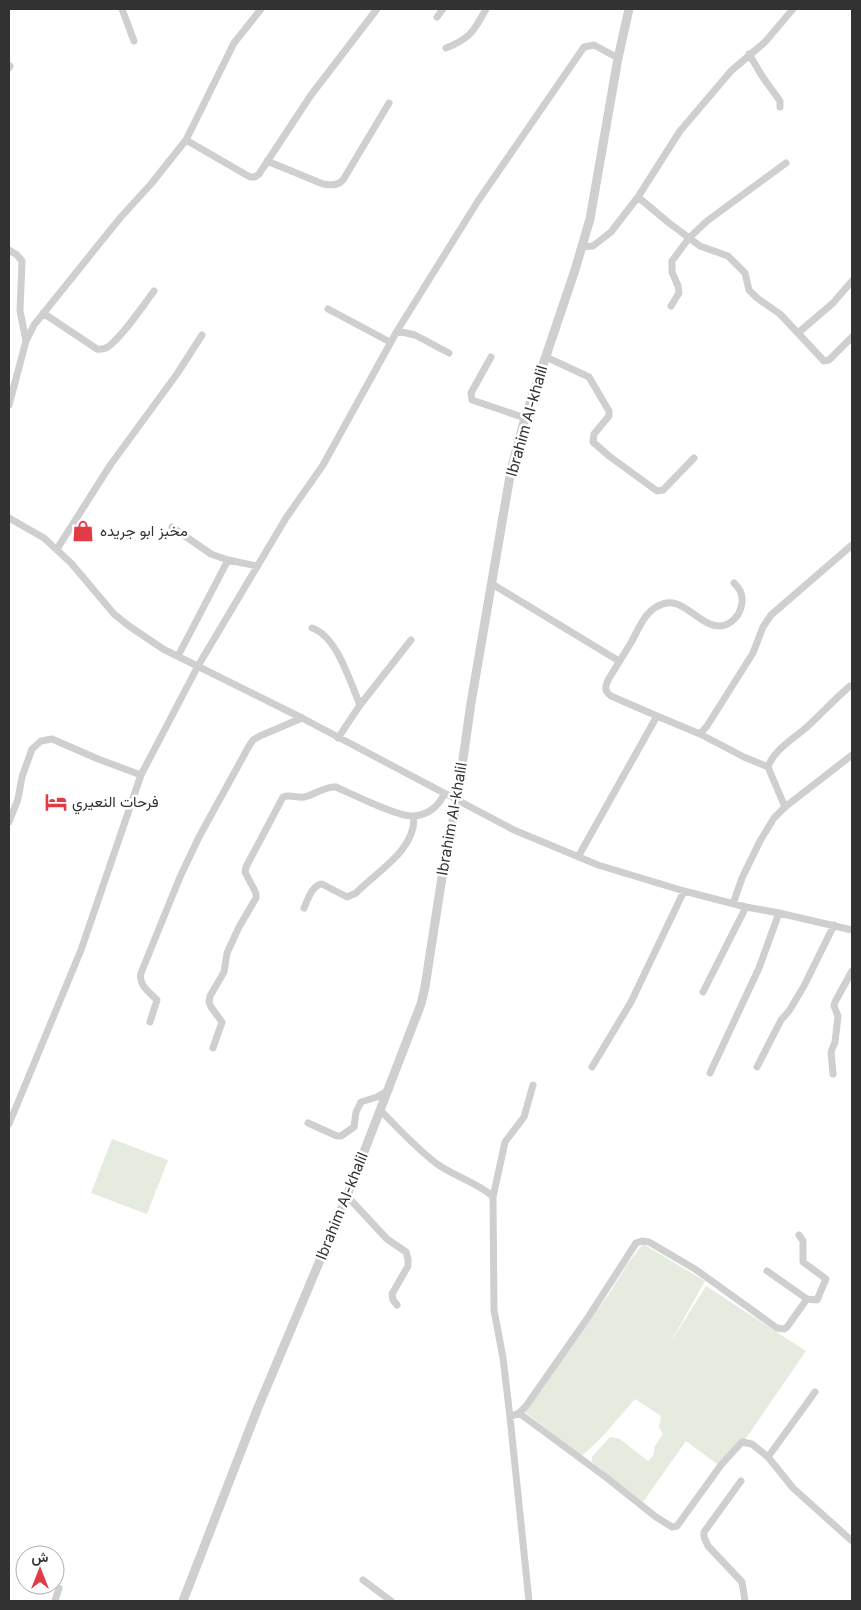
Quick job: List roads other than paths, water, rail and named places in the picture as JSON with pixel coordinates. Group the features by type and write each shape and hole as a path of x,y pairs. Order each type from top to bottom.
{"street":[{"path":"122,9 134,41"},
{"path":"9,405 26,341 34,325 186,140 234,43 261,9"},
{"path":"186,140 250,177 255,177 259,174 311,95 376,9"},
{"path":"437,17 443,9"},
{"path":"446,48 464,41 476,28 486,9"},
{"name":"Ibrahim Al-khalil","path":"183,1601 257,1410 381,1111 415,1023 425,988 511,470 525,418 590,219 618,58 630,9"},
{"path":"582,247 593,246 606,236 638,197 680,131 731,71 765,42 793,9"},
{"path":"9,1124 81,950 141,775 198,666 286,518 323,465 396,330 487,186 584,47 594,45 618,58"},
{"path":"750,54 762,76 780,101 780,106"},
{"path":"267,161 323,184 338,184 343,180 389,103"},
{"path":"671,306 679,293 672,272 672,261 689,238 707,222 786,163"},
{"path":"638,197 700,246 716,250 728,256 745,274 749,290 780,314 826,362 852,337"},
{"path":"9,250 17,254 22,261 20,311 26,341"},
{"path":"798,333 833,303 852,281"},
{"path":"43,313 96,349 102,350 108,347 122,332 154,292"},
{"path":"328,309 390,342"},
{"path":"396,330 415,335 449,353"},
{"path":"57,549 111,464 177,374 202,335"},
{"path":"491,357 471,393 472,400 525,418"},
{"path":"546,357 586,375 592,381 609,411 609,416 594,434 593,442 656,490 663,490 694,458"},
{"path":"9,518 44,538 57,549 114,614 163,649 302,718 514,830 598,866 684,892 852,930"},
{"path":"172,527 211,554 228,560 257,566"},
{"path":"700,734 753,653 770,615 852,545"},
{"path":"178,656 228,560"},
{"path":"734,583 741,589 743,600 739,615 733,622 719,626 710,624 690,610 675,603 666,603 656,606 651,610 638,627 619,661 605,687 606,692 768,767 785,807"},
{"path":"492,584 619,661"},
{"path":"312,628 327,636 335,648 360,705"},
{"path":"338,738 360,705 411,640"},
{"path":"768,767 778,751 807,727 850,686"},
{"path":"578,857 657,716"},
{"path":"150,1022 157,1000 141,984 139,978 180,877 199,837 253,740 302,718"},
{"path":"9,822 18,799 22,777 32,749 41,741 52,739 141,775"},
{"path":"733,904 742,878 760,841 774,818 785,807 852,755"},
{"path":"213,1048 222,1022 211,1007 209,1002 210,996 224,972 227,952 256,898 256,893 245,872 246,866 283,797 288,795 301,798 330,787 384,808 414,817 428,812 438,805 444,794"},
{"path":"304,908 314,887 318,884 322,884 347,896 356,894 399,855 414,827 414,817"},
{"path":"592,1067 631,1002 684,892"},
{"path":"703,992 746,907"},
{"path":"710,1073 759,968 779,913"},
{"path":"757,1067 781,1020 790,1011 804,986 834,925"},
{"path":"833,1074 830,1052 835,1042 838,1016 834,1006 852,971"},
{"path":"528,1601 510,1417 503,1358 494,1310 492,1197 506,1142 524,1118 533,1084"},
{"path":"308,1123 336,1136 341,1136 354,1127 356,1112 361,1102 377,1097 389,1089"},
{"path":"381,1111 411,1142 438,1164 483,1189 492,1197"},
{"path":"347,1196 387,1239 406,1252 408,1266 392,1294 393,1300 397,1305"},
{"path":"767,1271 808,1299 817,1300 826,1279 803,1262 803,1241 799,1235"},
{"path":"510,1417 526,1406 584,1324 639,1241 649,1242 694,1269 776,1328 784,1329 787,1327 808,1299"},
{"path":"768,1457 815,1392"},
{"path":"518,1413 672,1528 676,1526 721,1465 742,1442 752,1444 768,1457 793,1488 852,1541"},
{"path":"741,1481 704,1532 704,1537 715,1554 742,1582 745,1601"},
{"path":"363,1580 391,1601"}],"place":[{"name":"مخبز ابو جريده","path":"83,531"},
{"name":"فرحات النعيري","path":"56,802"}]}
